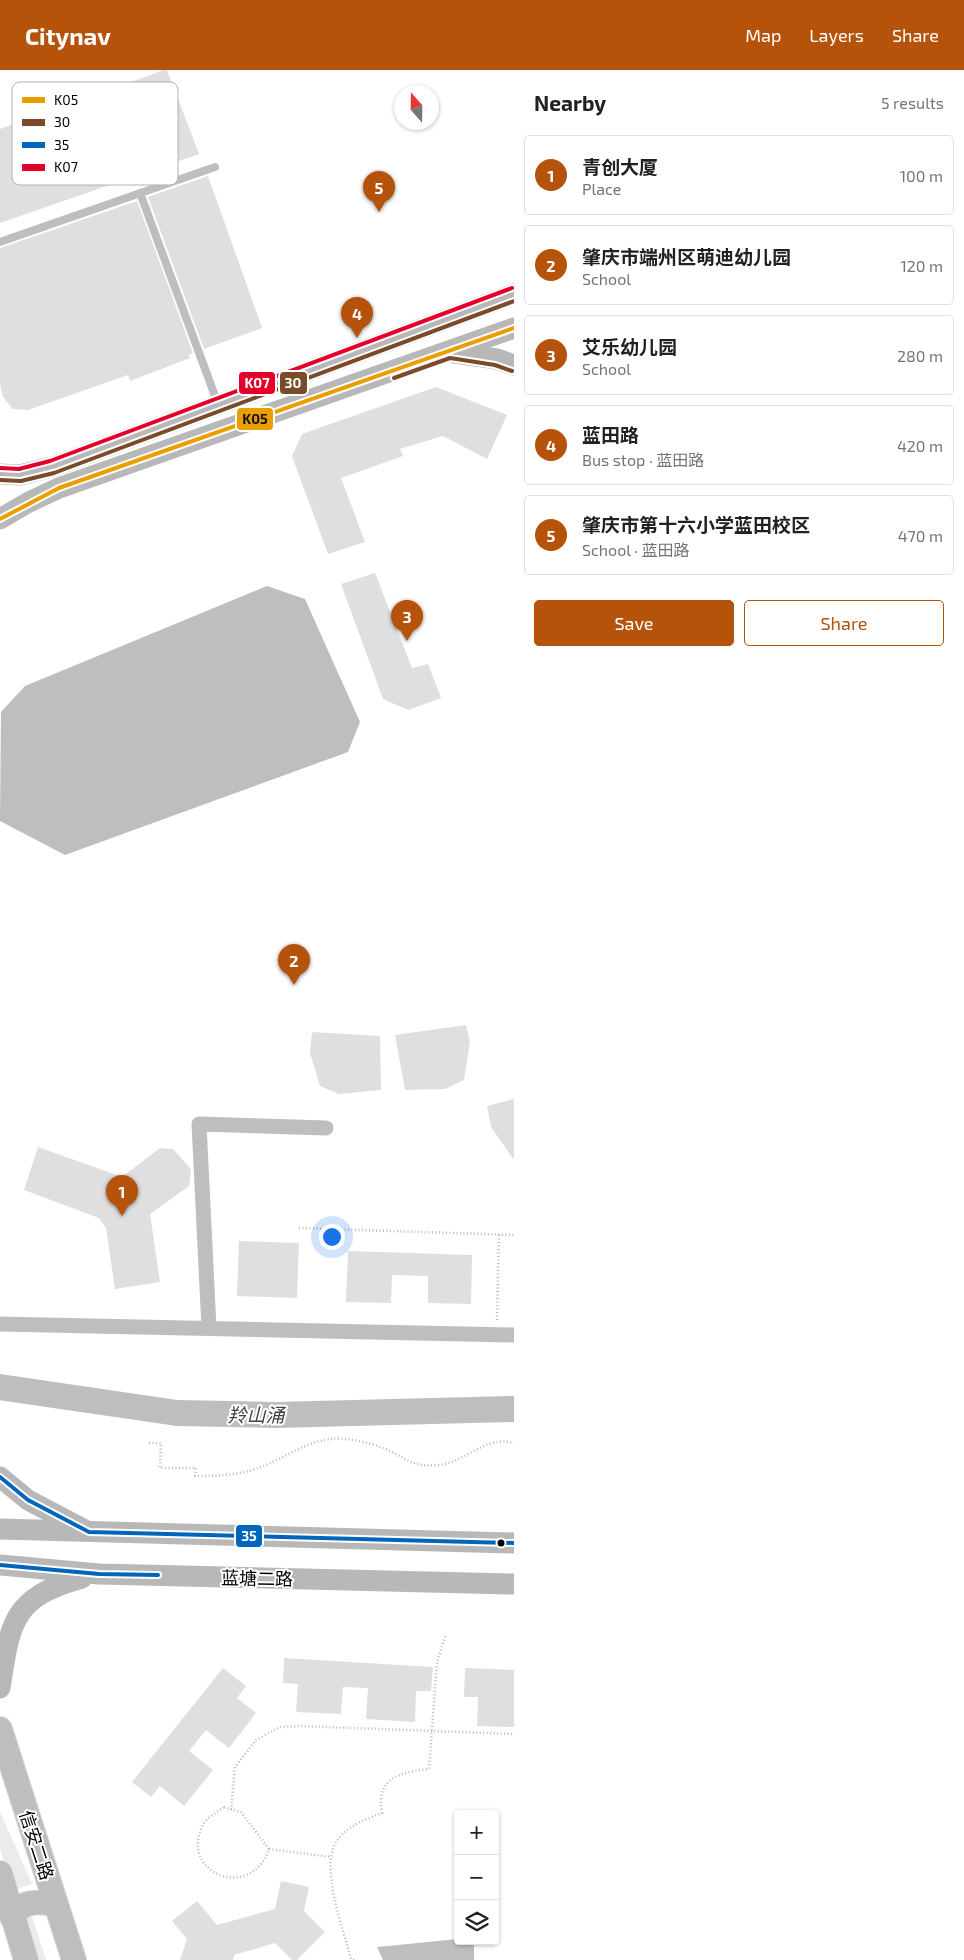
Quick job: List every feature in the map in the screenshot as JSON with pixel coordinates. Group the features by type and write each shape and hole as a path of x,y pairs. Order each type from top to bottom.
{"main road":[{"path":"0,474 20,475 52,467 514,294"},
{"path":"0,519 29,502 59,488 514,328"},
{"path":"449,352 497,359 514,365"},
{"path":"0,1477 28,1500 89,1532"},
{"path":"0,1529 514,1542"},
{"name":"蓝塘二路","path":"0,1565 99,1574 514,1584"},
{"path":"0,1688 12,1627 25,1606 53,1586 99,1574"},
{"name":"信安二路","path":"0,1729 74,1960"},
{"path":"0,1873 26,1960"},
{"path":"12,1917 18,1907 28,1903 56,1904"}],"street":[{"path":"209,1328 199,1124 326,1128"},
{"path":"0,1324 514,1335"}],"lane":[{"path":"178,179 215,166"},
{"path":"0,242 162,185"},
{"path":"140,193 218,405"}],"path":[{"path":"299,1228 514,1235"},
{"path":"496,1335 499,1234"},
{"path":"149,1443 161,1443 160,1468 196,1468 195,1476 240,1474 266,1465 300,1447 330,1439 362,1442 383,1448 403,1460 427,1467 444,1465 479,1446 495,1441 514,1444"},
{"path":"354,1960 351,1959 330,1879 331,1857 337,1840 349,1829 382,1813 379,1800 382,1788 394,1777 408,1771 429,1769 437,1662 446,1634"},
{"path":"231,1810 235,1767 256,1740 280,1727 299,1726 514,1734"},
{"path":"269,1849 265,1861 248,1874 233,1879 218,1876 202,1861 198,1842 203,1823 224,1807 241,1812 269,1849 331,1857"}],"shaded area":[{"path":"267,586 305,599 360,722 348,752 65,855 0,821 1,712 25,686"},
{"path":"0,1812 32,1884 12,1890 0,1849"},
{"path":"32,1916 46,1960 33,1960 20,1920"},
{"path":"454,1939 454,1945 474,1945 474,1960 383,1960 377,1947"}],"building":[{"path":"167,70 172,82 131,82"},
{"path":"178,99 199,154 178,161"},
{"path":"12,125 12,185 110,185 0,223 0,129"},
{"path":"208,176 262,328 204,349 148,197"},
{"path":"137,201 193,353 189,355 190,358 130,381 128,375 28,410 13,409 3,397 0,384 0,248"},
{"path":"436,387 507,415 487,459 443,436 400,449 403,456 341,478 365,542 328,554 292,456 302,434"},
{"path":"375,573 412,668 428,664 441,698 408,710 383,699 341,584"},
{"path":"466,1025 470,1042 464,1080 445,1089 405,1090 395,1035"},
{"path":"312,1032 380,1036 381,1090 339,1094 320,1086 310,1053"},
{"path":"514,1099 514,1160 491,1127 487,1106"},
{"path":"38,1147 122,1177 160,1148 173,1149 191,1169 189,1186 150,1214 160,1282 115,1289 106,1228 99,1218 24,1190"},
{"path":"239,1241 299,1243 297,1298 237,1296"},
{"path":"348,1251 472,1255 471,1304 428,1303 428,1276 392,1275 391,1303 346,1302"},
{"path":"284,1658 433,1667 431,1691 416,1691 415,1722 366,1719 368,1688 343,1687 341,1714 296,1712 298,1684 283,1683"},
{"path":"223,1668 246,1686 237,1698 256,1713 229,1748 206,1730 189,1751 213,1770 184,1806 160,1786 151,1797 132,1782"},
{"path":"465,1668 514,1670 514,1727 477,1726 478,1697 464,1697"},
{"path":"281,1881 309,1887 304,1911 325,1932 297,1960 292,1960 275,1943 234,1955 233,1960 180,1960 187,1939 172,1921 197,1901 217,1925 275,1909"}],"waterway":[{"name":"羚山涌","path":"0,1387 177,1413 276,1415 514,1409"}],"transit line":[{"name":"K07","path":"0,468 19,469 50,461 512,288"},
{"name":"30","path":"0,480 21,481 54,473 514,301"},
{"name":"K05","path":"0,519 59,488 514,328"},
{"name":"30","path":"394,378 450,358 495,365 512,371"},
{"name":"35","path":"0,1477 28,1500 89,1532 514,1543"},
{"name":"35","path":"0,1565 99,1574 158,1575"}],"place":[{"name":"肇庆市第十六小学蓝田校区","path":"379,212"},
{"name":"蓝田路","path":"357,338"},
{"name":"艾乐幼儿园","path":"407,641"},
{"name":"肇庆市端州区萌迪幼儿园","path":"294,985"},
{"name":"青创大厦","path":"122,1216"}]}
